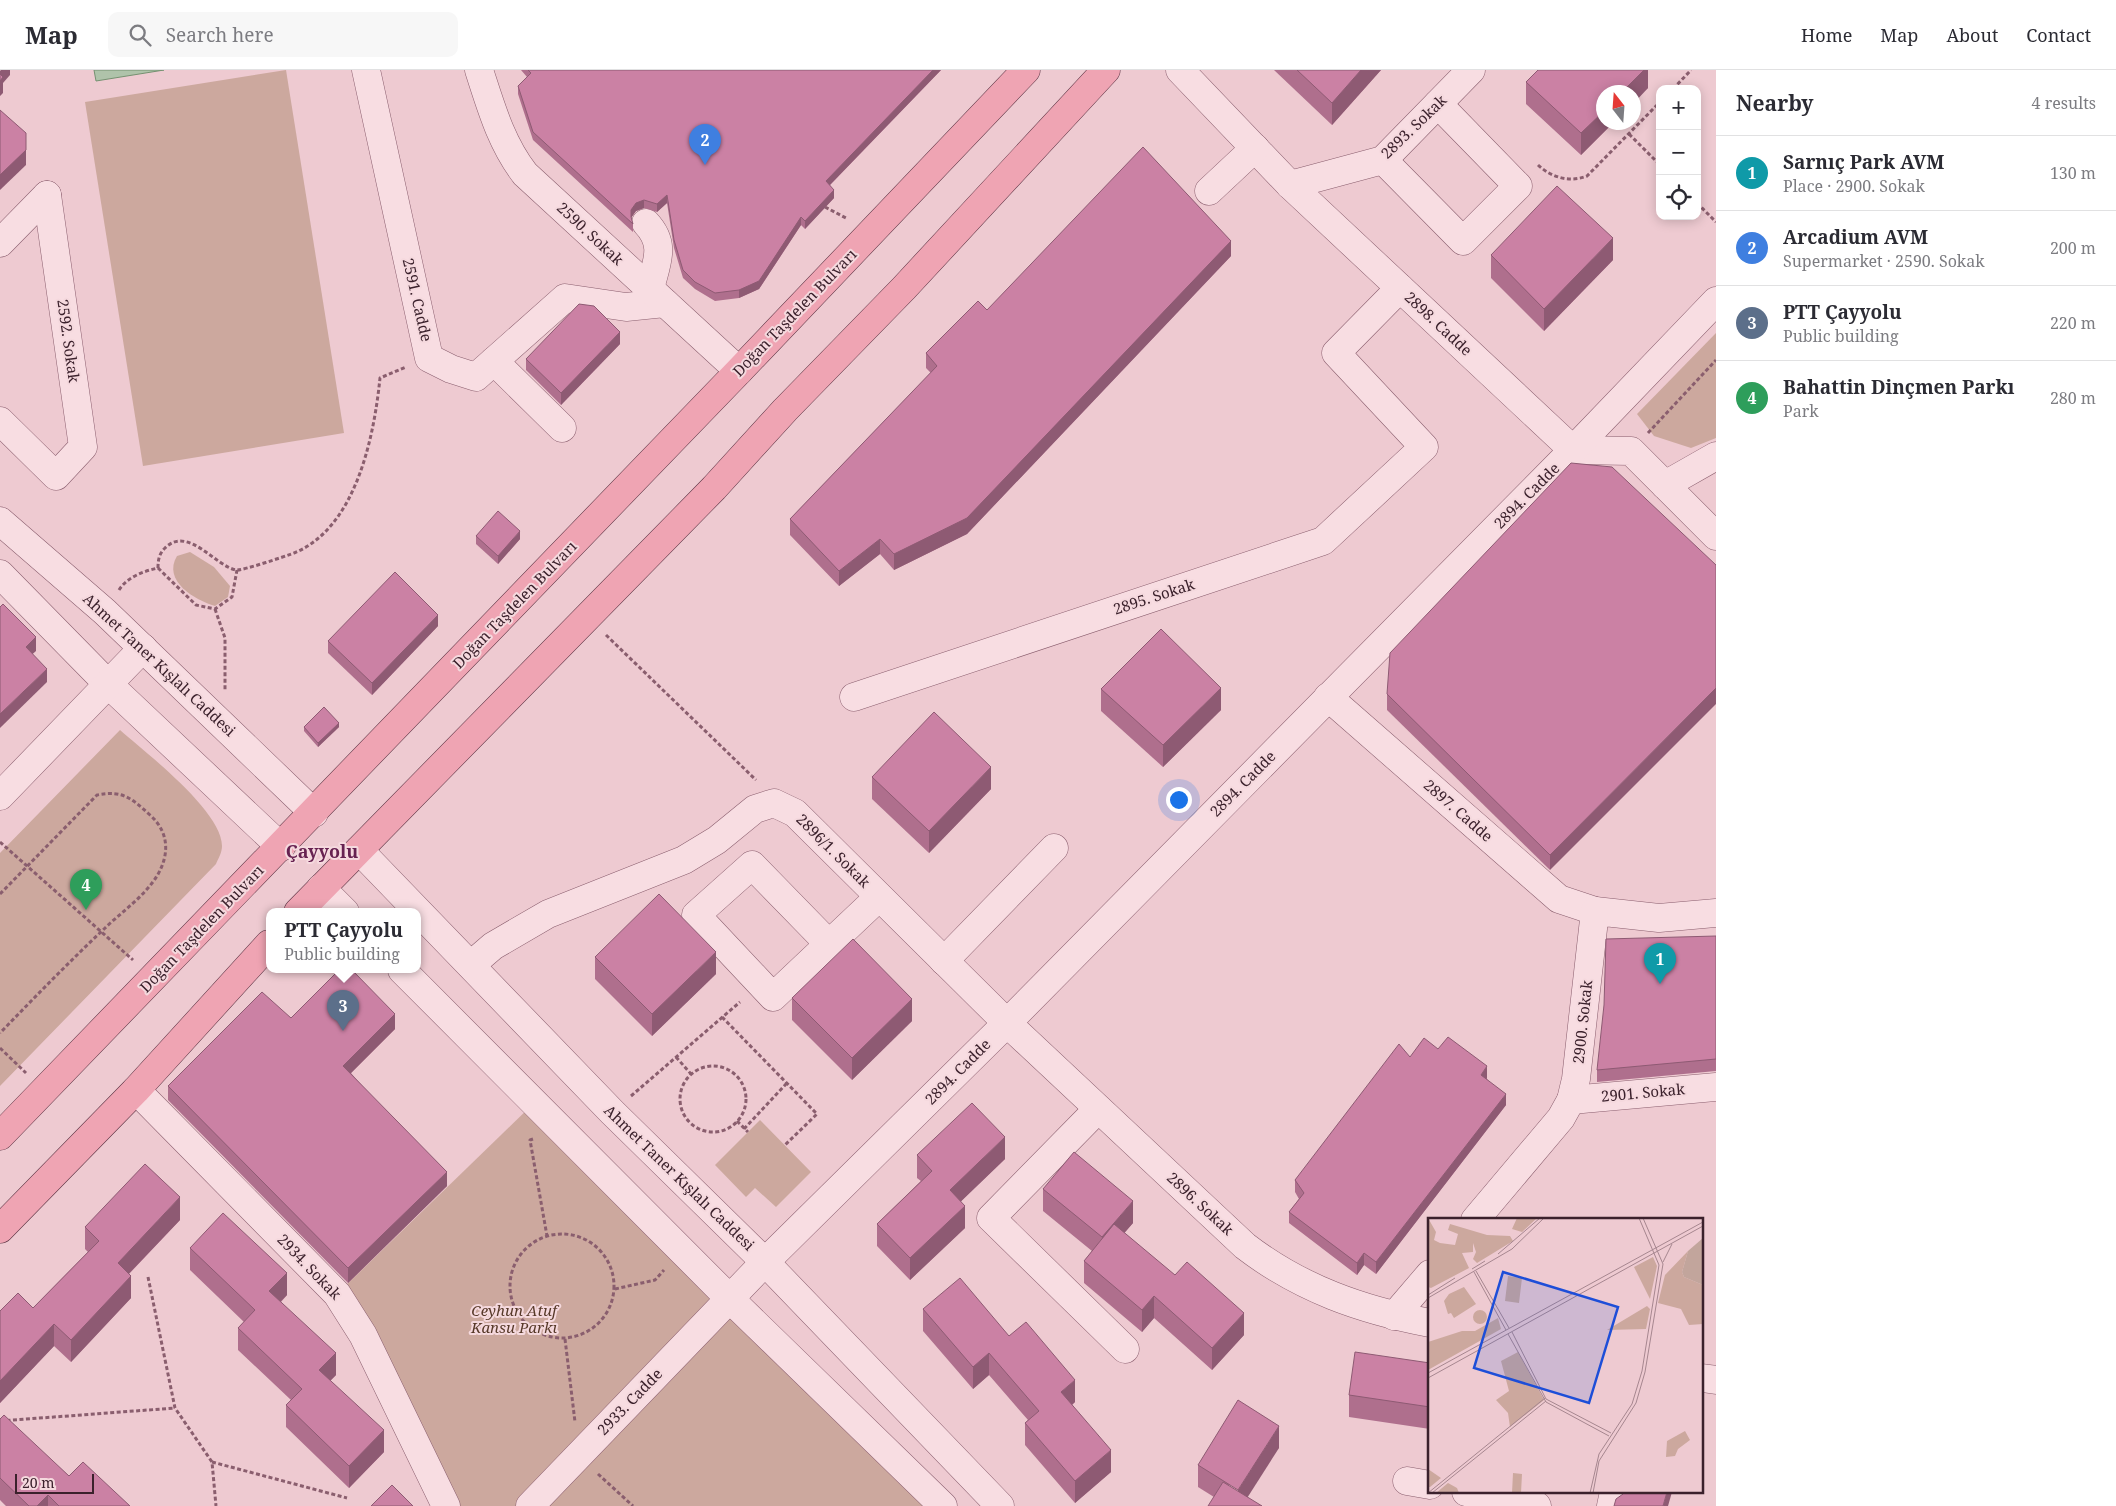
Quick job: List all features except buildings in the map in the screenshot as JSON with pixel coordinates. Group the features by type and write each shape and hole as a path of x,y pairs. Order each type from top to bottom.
{"main road":[{"name":"Doğan Taşdelen Bulvarı","path":"0,1136 314,813 1026,70"},
{"path":"302,908 588,617 904,288 1106,70"},
{"path":"0,1230 136,1090 266,947"}],"street":[{"name":"2591. Cadde","path":"366,70 430,358"},
{"name":"2590. Sokak","path":"479,70 500,132 515,161 525,174 739,371"},
{"name":"2898. Cadde","path":"1180,70 1290,185 1573,450"},
{"name":"2893. Sokak","path":"1290,185 1383,160 1438,104 1461,74"},
{"path":"1383,160 1463,241 1518,186 1438,104"},
{"path":"1209,191 1255,148"},
{"name":"2592. Sokak","path":"0,243 46,195 83,447 56,476 0,421"},
{"path":"430,358 452,369 476,377 565,298 626,307 657,296 659,243 655,232 646,223"},
{"name":"2895. Sokak","path":"854,697 1323,541 1424,447 1336,353 1400,288"},
{"name":"2894. Cadde","path":"730,1299 765,1262 1007,1023 1573,450 1716,301"},
{"path":"494,361 562,428"},
{"path":"1573,450 1631,452 1716,536"},
{"path":"1665,485 1716,456"},
{"name":"Ahmet Taner Kışlalı Caddesi","path":"3,531 106,612 314,813"},
{"path":"0,574 107,683 281,847"},
{"path":"0,796 107,683 143,648"},
{"name":"2897. Cadde","path":"1328,697 1559,899 1595,911"},
{"name":"2896/1. Sokak","path":"470,966 493,946 548,914 684,860 718,840 755,809 774,803 782,805 795,813 1007,1023"},
{"path":"944,961 1054,848"},
{"name":"Ahmet Taner Kışlalı Caddesi","path":"359,850 414,908"},
{"path":"829,944 752,864 696,915 774,997 879,897"},
{"path":"321,888 341,908"},
{"path":"1595,911 1659,918 1716,913"},
{"name":"2900. Sokak","path":"1477,1218 1561,1118 1571,1100 1578,1067 1595,911"},
{"name":"Ahmet Taner Kışlalı Caddesi","path":"421,915 612,1112 765,1262 1000,1506"},
{"path":"405,973 730,1299 943,1506"},
{"name":"2896. Sokak","path":"1007,1023 1245,1246 1264,1261 1307,1286 1352,1304 1394,1316 1428,1323"},
{"name":"2901. Sokak","path":"1571,1100 1716,1087"},
{"name":"2934. Sokak","path":"136,1090 337,1294 363,1335 446,1506"},
{"path":"1098,1109 991,1218 1125,1349"},
{"path":"1394,1316 1428,1276"},
{"name":"2933. Cadde","path":"530,1506 730,1299"},
{"path":"1476,1494 1537,1506"}],"path":[{"path":"1677,85 1691,70"},
{"path":"1518,186 1538,165 1556,176 1576,179 1587,176 1656,106"},
{"path":"1629,134 1656,161"},
{"path":"825,207 846,218"},
{"path":"1701,207 1716,222"},
{"name":"2591. Cadde","path":"238,570 295,553 318,539 334,523 349,496 368,446 380,378 430,358"},
{"path":"1631,452 1716,360"},
{"path":"186,542 196,545 226,566 238,570 232,597 215,610 196,605 158,568 158,559 168,545 186,542"},
{"path":"114,598 122,585 145,571 158,568"},
{"path":"215,610 225,638 225,694"},
{"path":"588,617 782,805"},
{"path":"0,894 97,795 114,791 128,797 152,816 164,830 167,846 157,876 146,890 0,1033"},
{"path":"0,842 154,979"},
{"path":"612,1112 761,983"},
{"path":"722,1017 817,1114 784,1145"},
{"path":"0,1048 44,1091"},
{"path":"676,1058 691,1074"},
{"path":"715,1066 730,1070 738,1076 746,1095 745,1105 736,1121 724,1130 713,1132 702,1130 692,1124 685,1115 680,1099 684,1083 691,1074 700,1068 715,1066"},
{"path":"744,1129 787,1083"},
{"path":"736,1121 748,1132"},
{"path":"547,1236 530,1140 560,1129"},
{"path":"564,1234 580,1236 595,1245 606,1257 613,1272 615,1289 612,1304 604,1317 593,1328 580,1336 565,1338 548,1337 533,1330 520,1318 511,1295 512,1270 520,1255 532,1243 547,1236 564,1234"},
{"path":"615,1289 655,1280 683,1252"},
{"path":"148,1277 175,1408 212,1462 216,1506"},
{"path":"565,1338 579,1456 633,1506"},
{"path":"0,1421 175,1408"},
{"path":"212,1462 347,1498"}],"green space":[{"path":"286,70 344,433 143,466 85,102"},
{"path":"1716,333 1716,438 1691,448 1654,436 1637,414"},
{"path":"190,552 214,567 230,586 228,597 215,606 190,594 177,581 174,574 174,565 177,556"},
{"path":"120,730 197,800 210,816 219,832 222,846 221,853 216,864 0,1086 0,853"},
{"name":"Ceyhun Atuf Kansu Parkı","path":"534,1103 943,1506 446,1506 337,1294"},
{"path":"760,1120 811,1172 776,1207 755,1188 746,1197 715,1165"}],"shaded area":[{"path":"94,70 164,70 96,81"}],"place":[{"name":"Arcadium AVM","path":"705,165"},
{"name":"Bahattin Dinçmen Parkı","path":"86,910"},
{"name":"Sarnıç Park AVM","path":"1660,984"},
{"name":"PTT Çayyolu","path":"343,1031"}],"district":[{"name":"Çayyolu","path":"322,852"}]}
